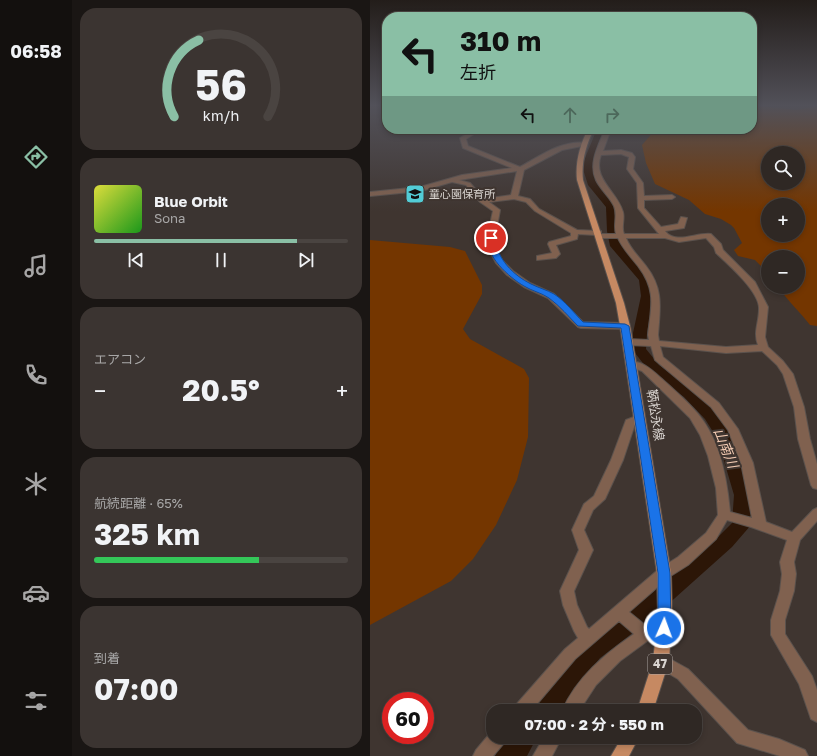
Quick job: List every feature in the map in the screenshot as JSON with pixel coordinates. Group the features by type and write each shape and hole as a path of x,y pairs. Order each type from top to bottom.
{"main road":[{"name":"鞆松永線","path":"586,140 578,169 601,235 630,342 631,364 664,576 665,616 661,661 647,704"},
{"path":"620,756 627,744"}],"street":[{"path":"464,140 465,147 494,160 521,169"},
{"path":"604,140 596,169 599,180 617,205 620,214 619,235 649,275 655,289 656,297 653,335 655,351 658,358 715,405 733,429 747,463 753,486 757,525"},
{"path":"370,194 421,189 462,177 521,169 544,156 577,144 585,144"},
{"path":"599,154 620,152 630,154 632,157 630,169 639,180 640,208 662,233 679,240 710,237 718,246 719,251 752,284 764,306 760,337 764,348 780,363 788,374 799,407 804,438 817,485"},
{"path":"514,197 521,169"},
{"path":"452,180 468,184 482,201 497,210 492,228 492,248 499,261 510,273 527,285 552,296 581,324 625,326"},
{"path":"482,201 514,197 528,200 537,210 574,232 601,235 662,233 681,226 683,218"},
{"path":"640,198 672,198"},
{"path":"540,258 553,256 556,254 552,244 574,237 574,232"},
{"path":"630,342 726,350 764,348"},
{"path":"631,364 645,369 694,416 706,435 714,456 727,516"},
{"path":"589,638 581,631 570,605 567,590 586,550 578,530 588,507 600,499 617,460 630,422 639,418"},
{"path":"817,513 794,538 787,562 789,574 787,591 778,620 778,635 806,681 817,714"},
{"path":"727,516 794,538"},
{"path":"527,704 570,654 621,614 683,561 710,536 727,516"},
{"path":"575,704 590,680 615,656 645,634 621,614"},
{"path":"661,661 682,674 743,737 779,747 799,756"},
{"path":"482,756 492,744"},
{"path":"542,756 550,744"}],"shaded area":[{"path":"646,140 817,140 817,326 810,325 784,294 805,294 805,250 761,250 761,266 755,260 738,256 734,250 742,243 734,228 721,219 705,214 689,200 655,184 646,163 642,145"},
{"path":"370,240 450,247 465,251 482,285 482,294 463,329 470,339 524,369 529,378 528,437 517,480 496,525 473,559 451,581 370,625"}],"waterway":[{"name":"山南川","path":"550,704 592,651 648,609 725,542 741,525 743,495 731,454 723,435 711,416 689,394 654,368 639,349 640,333 647,296 645,279 616,246 612,231 611,207 593,185 588,169 588,163 597,140"},
{"name":"山南川","path":"508,756 520,744"}],"place":[{"name":"童心園保育所","path":"415,194"}],"route":[{"path":"491,238 492,248 499,261 510,273 527,285 552,296 581,324 625,326 664,573 664,628"}]}
